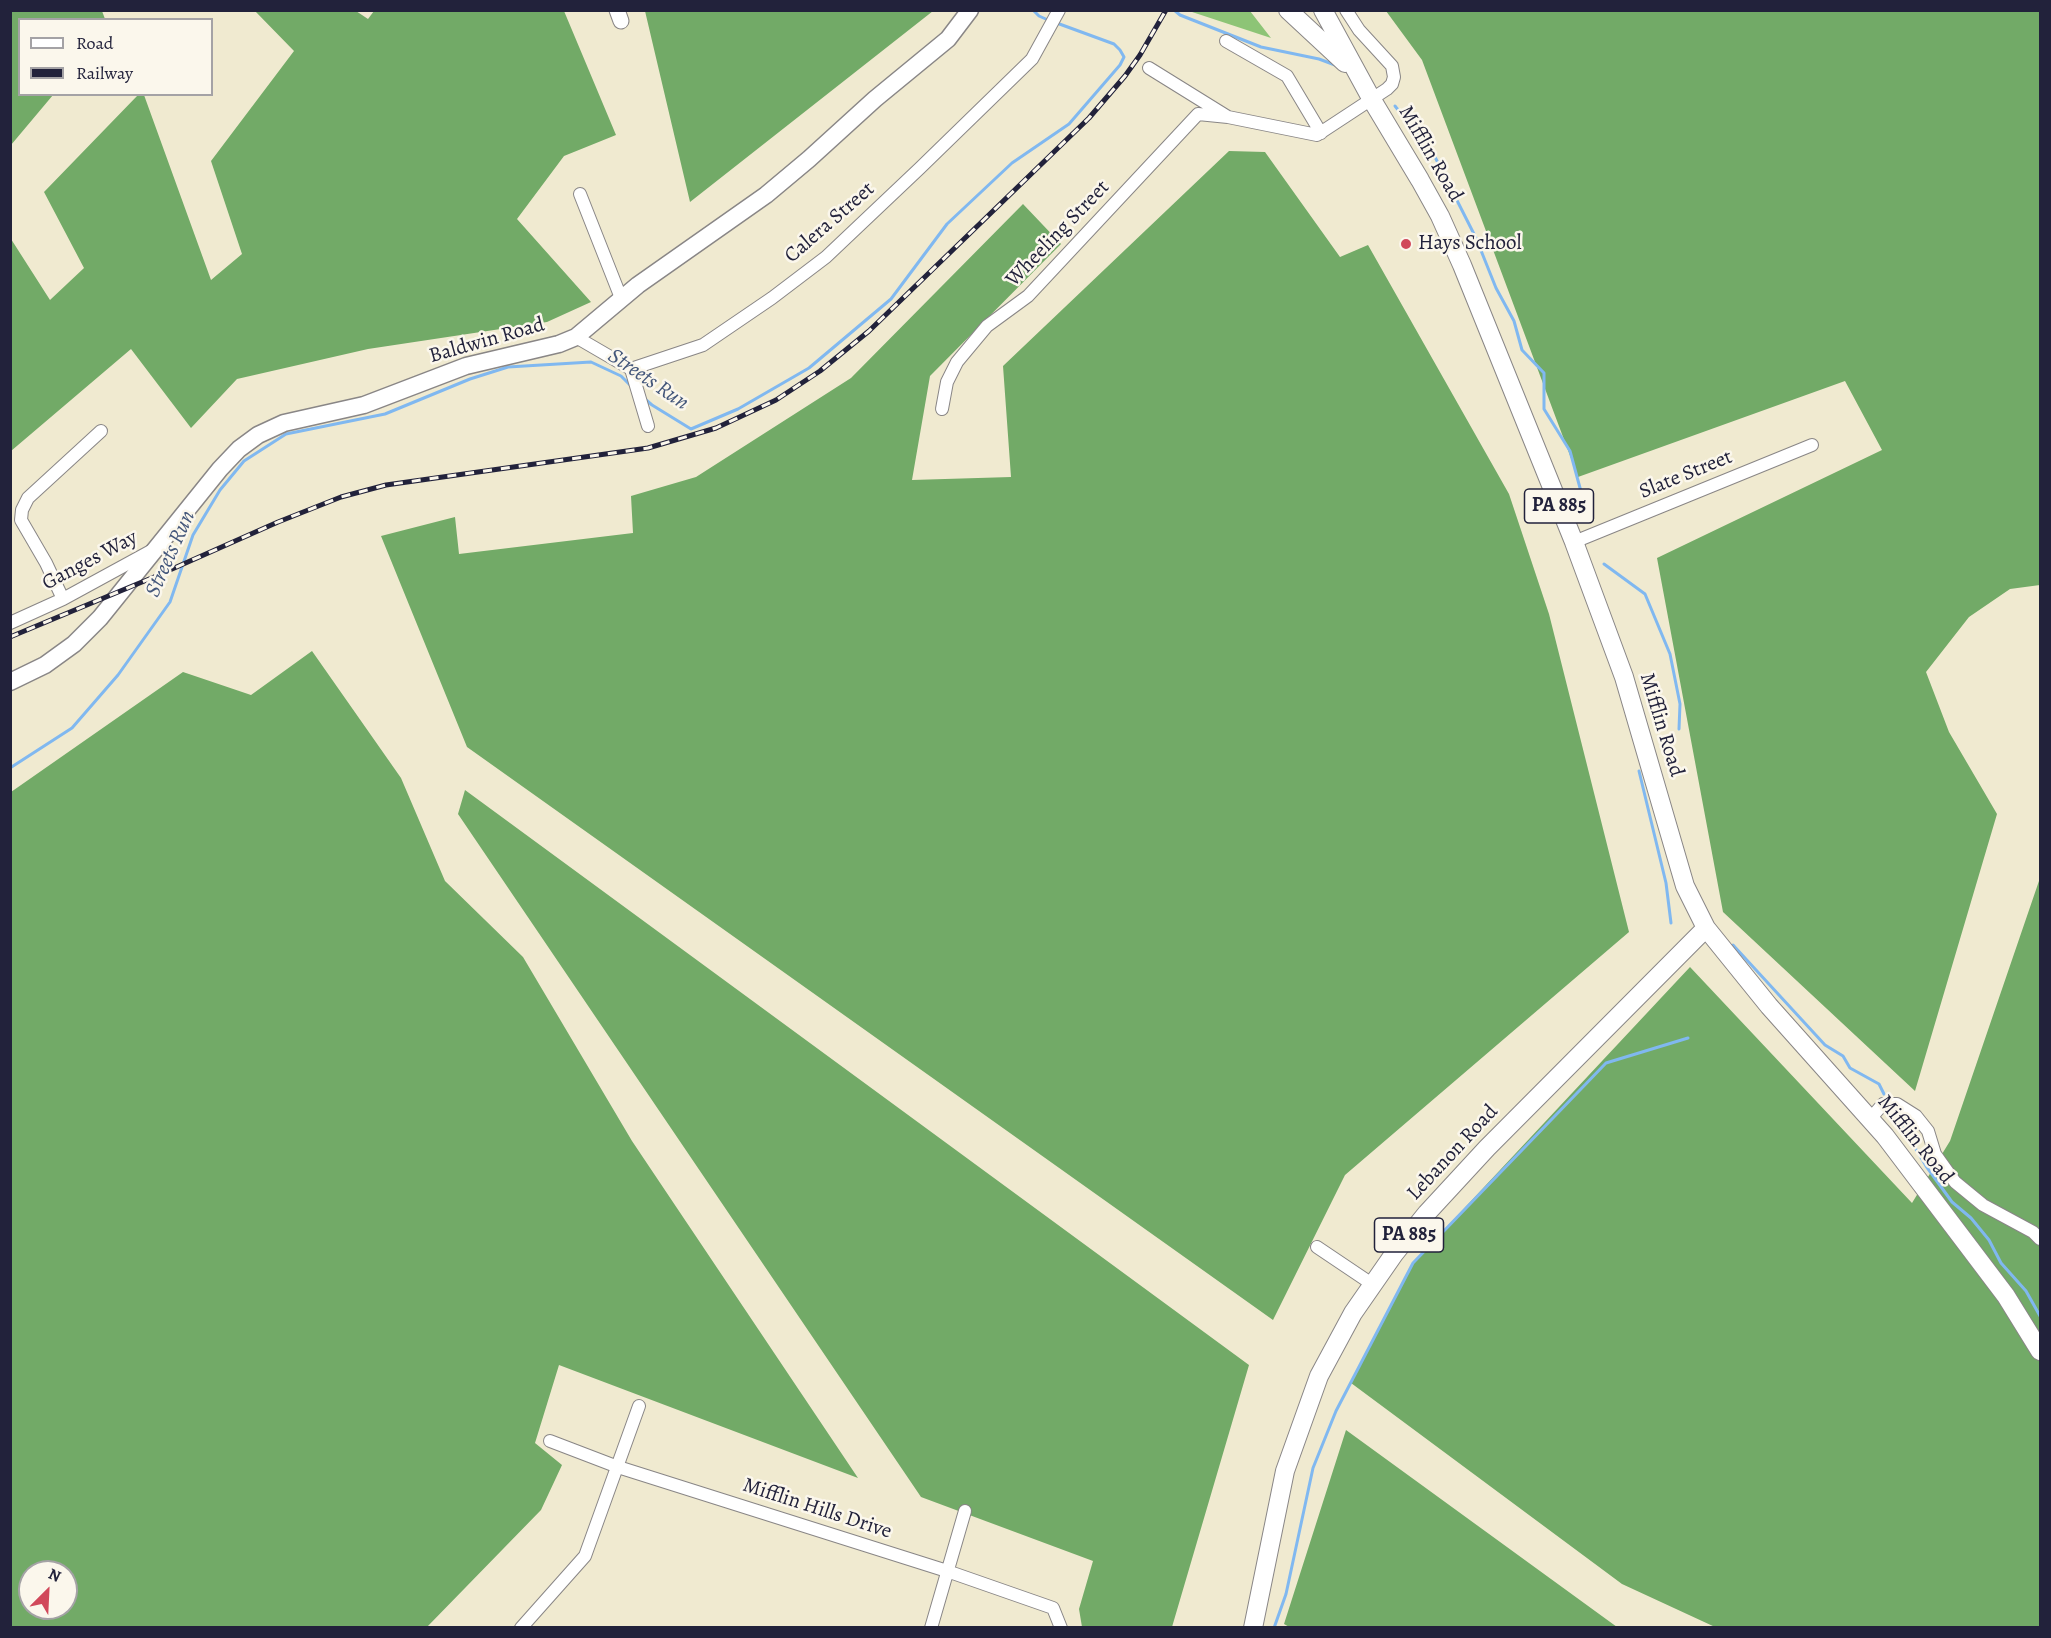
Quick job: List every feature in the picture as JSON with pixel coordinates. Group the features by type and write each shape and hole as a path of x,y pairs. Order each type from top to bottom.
{"main road":[{"name":"Baldwin Road","path":"10,682 45,665 74,644 100,618 238,449 258,435 284,423 364,405 465,366 535,350 576,337 621,298 766,195 875,99 948,39 970,10"},
{"path":"1288,10 1328,46 1368,92"},
{"name":"Mifflin Road","path":"1321,10 1425,189 1453,245 1574,542 1624,677 1685,886 1706,928 1762,998 1907,1164 2007,1296 2040,1351"},
{"name":"Lebanon Road","path":"1253,1628 1285,1471 1319,1376 1353,1313 1372,1284 1427,1212 1487,1148 1706,928"}],"street":[{"path":"1149,68 1228,117 1317,135 1368,92 1392,84 1395,77 1392,66 1359,30 1346,10"},
{"name":"Calera Street","path":"631,369 703,345 772,298 826,257 1032,59 1058,12"},
{"path":"1226,41 1287,76 1321,133"},
{"name":"Wheeling Street","path":"942,409 947,382 957,362 987,327 1028,296 1198,114 1228,117"},
{"path":"580,195 621,298"},
{"path":"576,337 631,369 648,426"},
{"path":"63,599 46,563 21,520 22,510 28,498 101,430"},
{"name":"Slate Street","path":"1574,542 1812,445"},
{"name":"Ganges Way","path":"10,623 63,599 155,549"},
{"path":"1870,1119 1883,1104 1897,1104 1916,1116 1928,1131 1935,1154 1955,1182 1983,1205 2033,1232 2040,1239"},
{"path":"1317,1246 1372,1284"},
{"path":"520,1628 585,1556 639,1406"},
{"name":"Mifflin Hills Drive","path":"550,1441 618,1467 947,1571 1053,1608 1061,1628"},
{"path":"931,1628 965,1511"}],"green space":[{"path":"11,10 102,11 105,18 18,18 18,96 52,96 11,145"},
{"path":"645,10 933,11 690,202"},
{"path":"255,11 356,11 368,19 374,11 564,11 616,135 564,156 517,219 591,302 547,322 368,349 237,379 191,428 131,349 11,451 11,239 50,300 84,268 44,192 137,96 144,96 211,280 242,254 211,161 294,51"},
{"path":"1189,11 1250,11 1271,38"},
{"path":"1386,11 2040,11 2040,585 2010,589 1969,617 1926,672 1949,732 1997,814 1915,1091 1723,912 1657,558 1882,450 1845,381 1578,477 1422,60"},
{"path":"1229,151 1265,152 1340,257 1368,245 1509,494 1549,614 1629,932 1345,1175 1273,1320 467,747 381,536 455,517 459,554 633,533 631,496 696,477 851,378 1023,204 1061,244 930,376 912,480 1011,477 1003,366"},
{"path":"312,651 401,778 445,881 523,957 632,1141 858,1478 559,1365 535,1443 562,1465 541,1510 427,1627 11,1627 11,792 183,672 251,695"},
{"path":"465,790 1249,1365 1172,1627 1082,1627 1079,1609 1093,1561 921,1497 458,814"},
{"path":"2040,878 2040,1627 1715,1627 1622,1584 1351,1383 1413,1263 1690,967 1912,1203 1950,1141"},
{"path":"1346,1430 1617,1627 1291,1628 1284,1624"}],"waterway":[{"name":"Streets Run","path":"1033,10 1048,20"},
{"path":"1174,10 1180,15 1261,47 1319,59 1335,65"},
{"name":"Streets Run","path":"645,399 691,429 738,409 809,368 891,299 947,224 1012,163 1069,124 1120,65 1124,57 1114,44 1054,22"},
{"path":"1395,106 1435,157 1476,238 1496,288 1514,321 1522,350 1544,373 1544,409 1570,451 1586,510"},
{"name":"Streets Run","path":"10,768 72,728 118,675 170,602 193,535 220,490 244,461 286,434 385,414 470,379 508,367 591,362 621,376 632,387"},
{"path":"1604,564 1645,594 1670,654 1680,704 1679,729"},
{"path":"1639,771 1666,883 1671,923"},
{"path":"1733,945 1825,1045 1843,1056 1850,1068 1879,1084 1884,1094"},
{"path":"1274,1628 1286,1594 1313,1468 1336,1411 1413,1263 1606,1063 1688,1038"},
{"path":"1897,1118 1926,1166 1952,1202 1971,1218 1989,1240 2001,1263 2026,1291 2040,1316"}],"railway":[{"path":"10,637 341,497 386,485 648,448 716,428 776,400 820,371 869,331 1089,118 1140,55 1166,10"}],"place":[{"name":"Hays School","path":"1406,244"}]}
